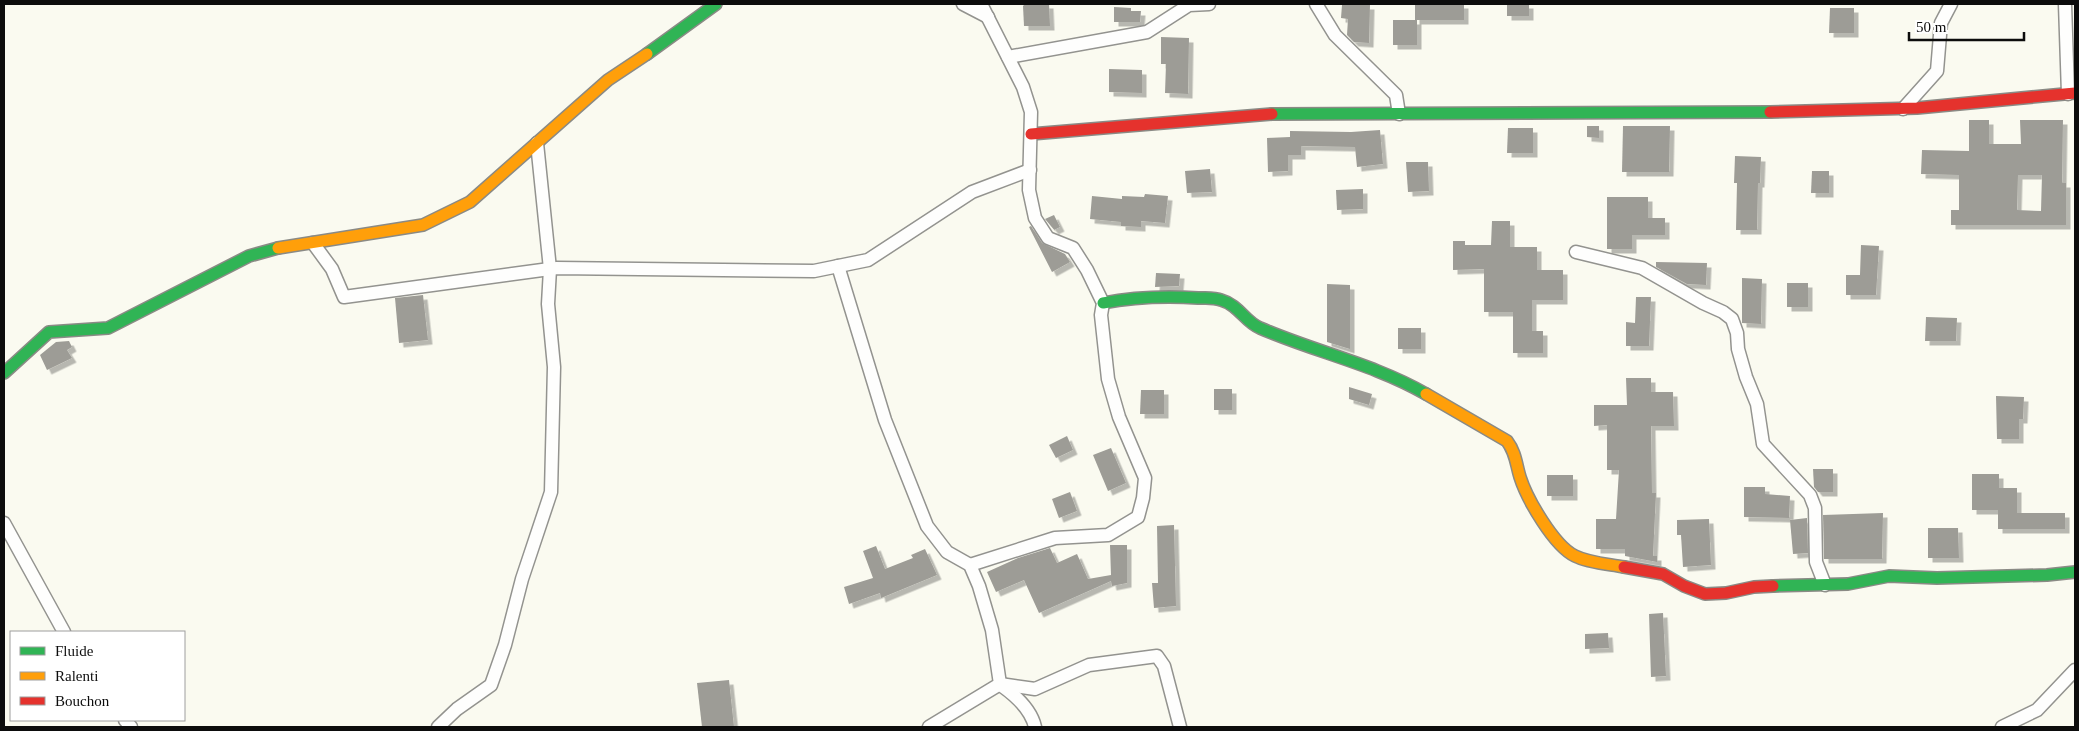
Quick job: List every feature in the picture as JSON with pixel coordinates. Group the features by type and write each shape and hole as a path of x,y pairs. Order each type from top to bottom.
{"street":[{"path":"4,373 49,332 108,328 249,256 276,248 424,225 470,202 608,80 716,4"},
{"path":"963,4 988,17"},
{"path":"970,565 1055,538 1108,535 1138,517 1143,498 1145,478 1119,417 1108,379 1101,315 1104,303 1073,248 1048,238 1036,218 1029,190 1031,112 1023,87 981,4"},
{"path":"1008,57 1147,32 1189,5 1209,4"},
{"path":"1316,4 1335,35 1396,95 1400,114"},
{"path":"1903,109 1937,71 1941,23 1951,4"},
{"path":"1031,134 1262,114 1799,112 1903,109 2072,94 2065,4"},
{"path":"438,727 457,709 491,685 505,645 522,579 551,492 554,366 548,304 550,269 537,143"},
{"path":"314,243 332,269 344,297 550,269 814,271 868,260 972,192 1030,170"},
{"path":"1576,252 1642,268 1703,303 1723,312 1732,319 1737,333 1740,358 1757,404 1763,444 1810,495 1815,508 1816,562 1825,585"},
{"path":"838,266 885,420 927,526 947,552 970,565 979,586 992,630 1000,684 1019,698 1034,722 1035,727"},
{"path":"1104,303 1124,299 1177,297 1219,299 1235,306 1257,327 1298,344 1370,367 1421,390 1508,441 1515,450 1520,476 1528,492 1559,543 1570,554 1663,574 1684,586 1705,594 1726,593 1754,587 1848,584 1890,576 1937,578 2075,573"},
{"path":"4,524 63,631"},
{"path":"929,727 1000,684 1035,689 1089,665 1156,656 1164,666 1180,727"},
{"path":"2002,727 2037,710 2075,670"}],"building":[{"path":"1025,4 1049,4 1050,26 1024,26 1023,6"},
{"path":"1415,4 1464,4 1464,20 1415,20"},
{"path":"1507,4 1529,4 1529,16 1507,16"},
{"path":"1342,5 1370,5 1369,43 1354,42 1347,35 1348,19 1341,18"},
{"path":"1114,7 1131,8 1131,11 1141,11 1140,22 1114,22"},
{"path":"1830,8 1854,8 1854,33 1829,33"},
{"path":"1393,20 1417,20 1417,45 1393,45"},
{"path":"1161,37 1189,38 1188,94 1165,93 1166,64 1161,64"},
{"path":"1109,69 1142,70 1142,93 1109,92"},
{"path":"1969,120 1989,120 1989,144 2021,144 2020,120 2063,120 2062,183 2066,183 2066,225 1951,225 1951,210 1959,210 1959,175 1921,174 1922,150 1969,151","holes":["2018,175 2042,175 2041,211 2017,210"]},
{"path":"1587,126 1599,126 1599,138 1587,137"},
{"path":"1623,126 1670,126 1669,172 1622,172"},
{"path":"1508,128 1533,128 1533,153 1507,153"},
{"path":"1380,130 1383,164 1357,167 1355,147 1301,146 1301,155 1288,155 1288,171 1268,172 1267,138 1290,137 1290,131 1351,132"},
{"path":"1735,156 1761,157 1760,183 1758,183 1757,230 1736,230 1737,183 1734,183"},
{"path":"1406,162 1428,162 1429,191 1408,192"},
{"path":"1210,169 1212,192 1187,193 1185,171"},
{"path":"1812,171 1829,171 1829,193 1811,193"},
{"path":"1363,189 1363,209 1337,210 1336,190"},
{"path":"1145,194 1168,196 1165,223 1141,221 1141,227 1121,226 1121,222 1090,219 1092,196 1122,199 1122,196 1144,197"},
{"path":"1607,197 1648,197 1648,218 1665,218 1665,235 1632,235 1632,249 1607,249"},
{"path":"1054,215 1060,227 1054,230 1045,219"},
{"path":"1492,221 1510,221 1510,247 1537,247 1537,270 1563,270 1563,300 1532,300 1532,331 1543,331 1543,353 1513,353 1513,312 1484,312 1484,269 1453,270 1453,241 1465,241 1465,245 1491,245"},
{"path":"1031,226 1042,243 1065,254 1070,262 1052,272 1029,227"},
{"path":"1861,245 1879,246 1876,295 1846,295 1846,275 1860,275"},
{"path":"1656,262 1707,263 1706,285 1687,284 1656,267"},
{"path":"1156,273 1180,274 1179,286 1155,287"},
{"path":"1742,278 1762,279 1761,324 1742,323"},
{"path":"1787,283 1808,283 1808,307 1787,307"},
{"path":"1327,284 1350,285 1350,349 1327,342"},
{"path":"423,295 428,340 399,343 395,298"},
{"path":"1636,297 1651,297 1649,346 1626,346 1626,322 1635,323"},
{"path":"1926,317 1957,318 1956,341 1925,341"},
{"path":"1398,328 1421,328 1421,349 1398,349"},
{"path":"69,341 72,347 67,350 72,358 47,370 40,355 56,342"},
{"path":"1626,378 1651,378 1651,392 1673,392 1674,426 1651,426 1652,493 1656,493 1653,556 1657,556 1657,562 1625,556 1625,549 1596,549 1596,519 1616,519 1619,470 1607,470 1607,425 1594,426 1594,405 1627,405"},
{"path":"1349,387 1372,394 1369,405 1349,399"},
{"path":"1214,389 1232,389 1232,410 1214,410"},
{"path":"1141,390 1164,390 1164,414 1140,414"},
{"path":"1996,396 2024,397 2023,419 2019,419 2019,439 1997,439"},
{"path":"1067,436 1073,450 1056,458 1049,445"},
{"path":"1111,448 1126,483 1108,491 1093,455"},
{"path":"1813,469 1833,469 1833,492 1818,492 1814,487"},
{"path":"1972,474 1999,474 1999,488 2017,488 2017,513 2065,513 2065,529 1998,529 1998,510 1972,510"},
{"path":"1547,475 1573,475 1573,496 1547,496"},
{"path":"1744,487 1765,487 1765,494 1790,496 1789,518 1744,517"},
{"path":"1070,492 1077,511 1059,518 1052,499"},
{"path":"1883,513 1882,559 1824,559 1823,515"},
{"path":"1807,518 1808,553 1793,554 1790,520"},
{"path":"1709,519 1711,565 1683,567 1681,535 1677,535 1677,520"},
{"path":"1174,525 1176,606 1154,608 1152,583 1158,583 1157,526"},
{"path":"1928,528 1958,528 1959,558 1928,558"},
{"path":"1110,545 1127,545 1127,583 1112,586 1111,581 1039,613 1024,580 996,592 987,572 1018,558 1050,548 1057,563 1077,554 1088,579 1111,575"},
{"path":"876,546 885,569 913,558 911,555 925,549 937,575 881,598 880,593 849,604 844,587 873,578 863,551"},
{"path":"1663,613 1666,676 1651,677 1649,614"},
{"path":"1608,633 1609,648 1585,649 1585,634"},
{"path":"729,680 734,727 702,727 697,683"}],"traffic: fast":[{"path":"647,54 716,4"},
{"path":"1272,114 1770,112"},
{"path":"4,373 49,332 108,328 249,256 278,248"},
{"path":"1103,303 1126,299 1174,297 1218,299 1233,306 1250,322 1260,328 1386,374 1426,394"},
{"path":"1773,586 1848,584 1889,576 1937,578 2047,575 2075,572"}],"traffic: slow":[{"path":"278,248 423,225 470,202 608,80 647,54"},
{"path":"1426,394 1507,441 1514,454 1520,477 1535,509 1550,532 1567,551 1586,560 1624,567"}],"traffic: jam":[{"path":"1770,112 1917,108 2075,93"},
{"path":"1031,134 1272,114"},
{"path":"1624,567 1663,574 1684,586 1705,594 1773,586"}]}
